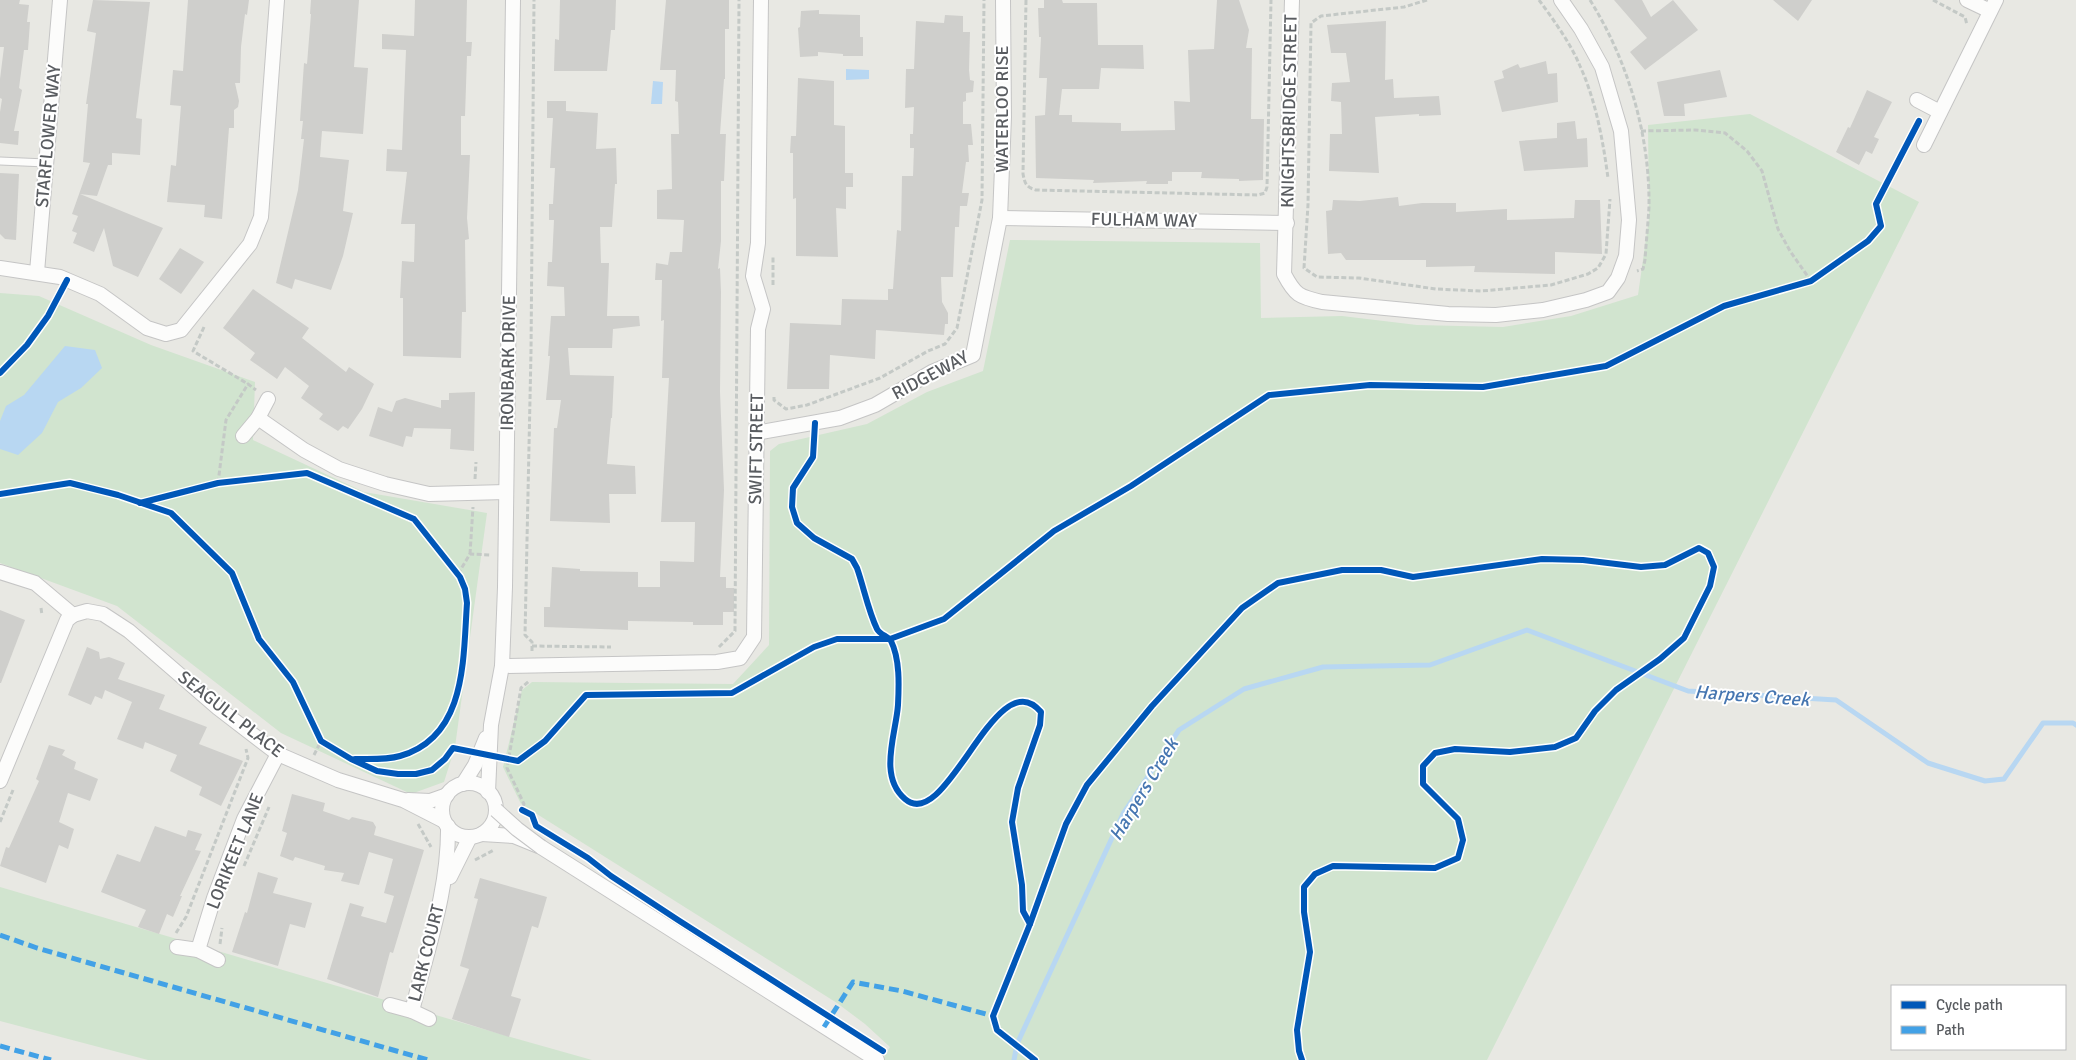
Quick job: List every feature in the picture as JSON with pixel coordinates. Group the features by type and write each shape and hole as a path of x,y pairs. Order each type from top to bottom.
{"street":[{"name":"STARFLOWER WAY","path":"36,272 60,0"},
{"path":"0,268 60,277 100,294 147,328 166,334 181,330 250,244 261,217 277,0"},
{"name":"IRONBARK DRIVE","path":"488,792 491,726 502,666 513,0"},
{"name":"SWIFT STREET","path":"502,666 717,662 740,658 754,637 758,329 763,309 753,276 758,243 761,0"},
{"name":"WATERLOO RISE","path":"1000,218 1004,117 1003,0"},
{"name":"KNIGHTSBRIDGE STREET","path":"1292,0 1287,223 1284,274 1293,291 1304,298 1322,302 1416,312 1496,315 1543,310 1586,300 1608,292 1618,278 1626,256 1629,220 1621,131 1602,67 1581,29 1561,0"},
{"path":"1924,145 1993,6 1968,0"},
{"path":"1917,100 1940,112"},
{"name":"RIDGEWAY","path":"756,433 840,418 874,405 932,372 973,355 1000,218"},
{"name":"FULHAM WAY","path":"1000,218 1287,223"},
{"path":"242,436 258,418 268,399"},
{"path":"258,418 304,450 340,469 385,484 429,494 506,492"},
{"path":"0,572 35,583 72,614 67,620 0,781"},
{"name":"SEAGULL PLACE","path":"72,614 87,611 103,614 129,631 218,708 278,754 338,780 402,800 446,823"},
{"name":"IRONBARK DRIVE","path":"463,784 475,765 491,726"},
{"name":"LORIKEET LANE","path":"198,950 214,898 244,819 278,754"},
{"path":"476,835 493,822 496,810 495,802 488,792 473,784 463,784 455,787 447,795 442,808 450,830 463,837 515,832"},
{"name":"SEAGULL PLACE","path":"402,800 430,802 447,795"},
{"path":"496,810 515,832 877,1060"},
{"name":"LARK COURT","path":"412,1011 451,862 446,823"},
{"name":"LARK COURT","path":"451,862 476,835"},
{"path":"177,947 198,950 218,960"},
{"name":"LARK COURT","path":"390,1005 412,1011 429,1019"}],"lane":[{"path":"0,161 46,163"}],"path":[{"path":"415,818 436,855 470,869 473,861 494,850 515,832 525,812 524,804 507,768 515,731 521,688 531,679 532,666 532,642 525,635 531,352 534,0"},
{"path":"718,648 735,630 740,0"},
{"path":"774,391 774,400 786,409 807,405 880,378 945,344 957,328 982,200 984,0"},
{"path":"1026,0 1024,184 1036,190 1258,195 1266,194 1267,186 1270,0"},
{"path":"1427,0 1404,6 1321,16 1310,23 1308,205 1304,268 1317,277 1359,278 1436,289 1481,291 1551,285 1588,274 1598,268 1606,254 1611,195"},
{"path":"1539,0 1580,65 1593,103 1610,186"},
{"path":"1590,0 1602,19 1623,64 1642,130"},
{"path":"1933,0 1964,17 1968,23 1967,30"},
{"path":"1621,131 1695,130 1725,133 1748,151 1762,171 1778,228 1790,252 1811,282"},
{"path":"772,286 773,247"},
{"path":"1802,284 1811,282 1818,277"},
{"path":"195,314 206,324 193,351 248,384"},
{"path":"209,485 228,482"},
{"path":"458,574 470,554 505,555"},
{"path":"452,567 462,583"},
{"path":"39,602 42,615"},
{"path":"532,646 620,647"},
{"path":"317,732 321,741 328,745"},
{"path":"177,947 173,938 186,917 248,758 245,745"},
{"path":"489,756 518,761"},
{"path":"0,822 15,785"},
{"path":"241,873 270,804"},
{"path":"218,960 222,925"}],"green space":[{"path":"1750,114 1919,202 1487,1060 882,1060 890,1047 865,1024 837,1003 521,804 503,767 522,690 532,682 733,684 769,645 770,451 779,444 867,424 927,392 983,371 1010,240 1260,243 1261,318 1342,316 1417,325 1503,327 1571,316 1638,295 1649,218 1648,125"},
{"path":"0,293 39,296 151,345 255,382 253,440 364,492 487,513 455,747 444,782 411,794 281,733 117,606 0,563"},
{"path":"0,887 592,1060 148,1060 0,1021"}],"water":[{"path":"846,69 869,70 869,79 846,80"},
{"path":"653,81 663,82 662,104 651,104"},
{"path":"65,346 95,350 102,368 81,388 58,402 42,433 18,455 0,449 0,421 6,406 24,395"}],"building":[{"path":"0,0 20,0 19,4 29,5 27,22 30,22 28,50 24,50 19,88 22,90 14,131 19,131 18,145 0,143 2,99 0,98 0,79 4,47 0,47"},
{"path":"93,0 150,2 136,118 142,119 140,155 112,153 112,165 108,165 97,196 80,194 163,228 138,277 113,266 104,228 94,252 73,243 77,233 72,231 78,216 72,214 90,163 83,162 88,104 86,104 96,33 87,31"},
{"path":"188,0 249,0 247,15 245,14 241,47 240,83 235,83 239,101 238,107 234,110 234,128 229,128 222,219 204,217 205,205 167,202 171,165 176,166 181,106 170,105 173,70 183,71"},
{"path":"311,0 359,0 354,67 368,68 363,134 322,131 320,157 349,160 343,211 353,213 343,256 331,290 295,279 292,289 276,283 298,190 304,139 301,139 303,121 300,121 304,63 307,64"},
{"path":"415,0 467,0 466,42 472,42 471,56 467,56 465,116 461,116 461,155 470,155 467,218 469,239 465,240 466,312 462,312 461,358 403,356 403,298 400,298 402,261 414,262 415,224 401,224 407,172 386,171 387,149 402,150 406,50 382,49 382,34 414,36"},
{"path":"560,0 616,0 615,30 611,30 607,71 554,71 555,39 559,40"},
{"path":"666,0 729,0 729,29 725,29 725,79 720,134 726,134 724,181 721,181 721,241 718,269 720,268 721,292 720,392 724,490 720,577 726,577 726,588 734,588 734,612 723,612 723,625 693,625 693,622 628,621 628,630 544,627 544,607 550,607 552,567 580,569 580,571 638,572 638,587 660,587 660,561 694,562 695,522 661,522 669,378 662,378 664,320 661,321 662,280 655,280 656,263 668,265 670,252 682,252 684,220 657,219 657,190 672,189 671,134 679,134 678,102 675,101 676,70 660,70"},
{"path":"1044,0 1062,0 1063,3 1097,3 1098,45 1143,45 1144,69 1101,68 1099,89 1062,89 1059,115 1072,115 1072,122 1121,123 1121,131 1175,130 1174,101 1190,102 1188,50 1214,49 1217,0 1239,0 1249,30 1246,48 1252,48 1251,119 1264,119 1263,180 1239,181 1239,179 1201,178 1202,172 1172,172 1172,181 1168,181 1168,184 1146,184 1147,181 1093,183 1094,180 1036,178 1035,116 1045,115 1047,78 1039,78 1041,37 1039,37 1038,8 1044,8"},
{"path":"1614,0 1642,0 1651,17 1673,0 1698,30 1645,70 1630,52 1647,38"},
{"path":"1773,0 1812,0 1798,21"},
{"path":"819,10 819,14 860,15 860,37 863,37 863,56 843,56 843,54 818,52 818,56 800,57 798,28 800,27 801,11"},
{"path":"945,15 963,16 963,32 970,32 969,70 970,80 974,81 973,92 966,93 966,101 963,102 963,124 971,124 973,145 968,145 969,162 966,162 962,193 969,193 967,206 960,206 959,227 955,227 953,277 941,277 942,302 948,313 948,324 945,324 944,335 876,330 875,359 830,355 829,389 787,389 790,323 841,325 842,299 888,300 888,289 893,289 897,230 901,231 902,176 913,176 914,148 910,148 910,134 913,134 914,107 905,108 906,69 914,69 916,21 944,23"},
{"path":"1386,21 1385,80 1393,79 1394,98 1439,96 1441,115 1419,116 1419,114 1375,117 1379,173 1329,171 1330,134 1342,134 1341,102 1331,101 1332,83 1350,82 1346,53 1331,53 1327,25"},
{"path":"1546,61 1548,74 1557,73 1558,102 1502,112 1494,81 1504,78 1502,71 1518,64 1520,68"},
{"path":"1720,70 1727,97 1684,104 1685,116 1664,116 1657,82"},
{"path":"798,78 834,81 834,125 845,126 845,173 853,173 853,187 846,187 846,209 836,208 838,257 796,256 796,198 793,199 793,153 790,153 791,136 796,136"},
{"path":"1867,90 1892,102 1874,137 1879,139 1872,154 1866,151 1859,165 1836,152 1848,127 1850,128"},
{"path":"547,101 566,101 566,111 598,113 596,149 616,148 617,184 615,184 612,227 600,227 601,263 609,263 607,316 639,316 640,326 613,329 612,348 568,348 570,375 614,376 607,464 635,466 636,494 609,494 610,523 550,521 554,428 557,428 561,400 546,400 550,356 548,356 551,316 565,316 564,287 547,286 548,262 552,262 554,220 549,220 549,204 553,204 555,168 550,168 553,118 547,118"},
{"path":"1575,121 1577,139 1587,138 1588,167 1524,171 1519,141 1557,138 1557,123"},
{"path":"0,173 19,174 16,240 5,239 0,234"},
{"path":"1398,197 1399,206 1422,203 1456,203 1456,212 1507,209 1507,220 1574,218 1575,200 1600,200 1602,254 1555,252 1555,274 1474,272 1475,266 1426,267 1426,260 1346,260 1341,253 1328,254 1326,211 1332,210 1333,200 1360,201"},
{"path":"180,248 204,262 181,294 159,279"},
{"path":"253,289 309,328 302,338 346,372 349,367 374,384 362,409 348,429 343,426 338,431 319,419 323,414 301,398 309,386 285,367 277,379 250,360 255,353 223,328"},
{"path":"475,392 474,451 450,449 451,429 414,428 412,437 406,436 403,447 369,436 378,407 392,412 396,401 405,398 441,408 441,400 449,400 449,393"},
{"path":"0,610 25,620 1,683 0,683"},
{"path":"87,647 99,652 100,659 109,657 125,663 118,679 165,695 159,709 207,727 199,744 243,761 221,806 199,795 202,787 170,771 177,755 145,742 143,749 117,739 132,702 105,690 102,699 95,696 91,705 68,695"},
{"path":"49,745 65,750 62,755 76,762 74,769 98,779 90,801 68,793 59,822 74,829 68,849 59,845 46,883 0,866 6,847 9,848 39,781 36,779"},
{"path":"292,794 325,803 323,811 349,820 352,817 373,822 376,827 374,835 424,850 393,953 390,952 378,997 327,979 350,903 364,907 361,916 386,923 394,896 384,893 393,859 369,852 359,885 341,881 344,873 324,870 325,866 295,857 293,861 280,856 287,833 282,831"},
{"path":"155,826 186,837 188,830 202,834 195,850 201,851 180,896 182,896 173,917 167,914 159,934 138,927 146,910 101,892 117,854 140,862"},
{"path":"258,872 278,878 273,893 312,903 305,928 290,924 278,966 232,952 245,912 247,913"},
{"path":"480,878 547,897 538,928 532,926 511,996 521,999 509,1037 452,1019 469,969 460,966 478,899 474,898"}],"waterway":[{"name":"Harpers Creek","path":"1014,1060 1017,1044 1123,814 1179,730 1244,689 1323,667 1430,665 1527,630 1688,691 1836,700 1928,763 1985,781 2004,779 2043,723 2073,723 2076,725"}],"marked path":[{"path":"0,935 37,948 428,1060"},
{"path":"824,1027 853,982 902,991 993,1016"},
{"path":"0,1046 51,1060"}],"cycle path":[{"path":"0,494 70,483 118,495 171,513 232,573 259,639 293,682 321,741 351,759 377,771 398,774 416,774 432,770 445,759 453,748 518,761 545,741 586,695 732,693 814,647 837,639 890,639 944,619 1054,531 1131,486 1269,395 1370,385 1483,387 1606,366 1724,306 1811,281 1868,241 1881,226 1876,204 1919,121"},
{"path":"0,373 27,345 48,316 67,280"},
{"path":"815,423 813,457 793,488 792,507 797,523 814,538 852,559 857,568 877,629 890,639 894,648 898,672 898,697 890,767 892,779 897,790 905,799 921,803 938,793 955,773 989,725 1007,708 1024,702 1041,712 1040,725 1018,788 1012,822 1022,885 1023,911 1030,924 993,1016 997,1030 1035,1060"},
{"path":"140,503 218,483 307,473 414,519 460,577 465,589 467,603 464,648 462,671 457,693 450,714 438,732 422,746 395,757 355,759"},
{"path":"1030,924 1066,824 1087,785 1152,706 1242,608 1278,583 1342,570 1381,570 1413,577 1542,559 1583,560 1641,567 1665,565 1699,548 1708,553 1714,567 1710,586 1684,638 1660,659 1616,690 1595,711 1576,738 1555,747 1510,752 1455,749 1435,753 1423,766 1423,784 1458,819 1463,840 1458,858 1435,868 1333,866 1315,874 1304,887 1304,912 1310,952 1297,1030 1302,1060"},
{"path":"522,810 532,815 536,826 588,858 611,876 678,920 883,1051"}]}
